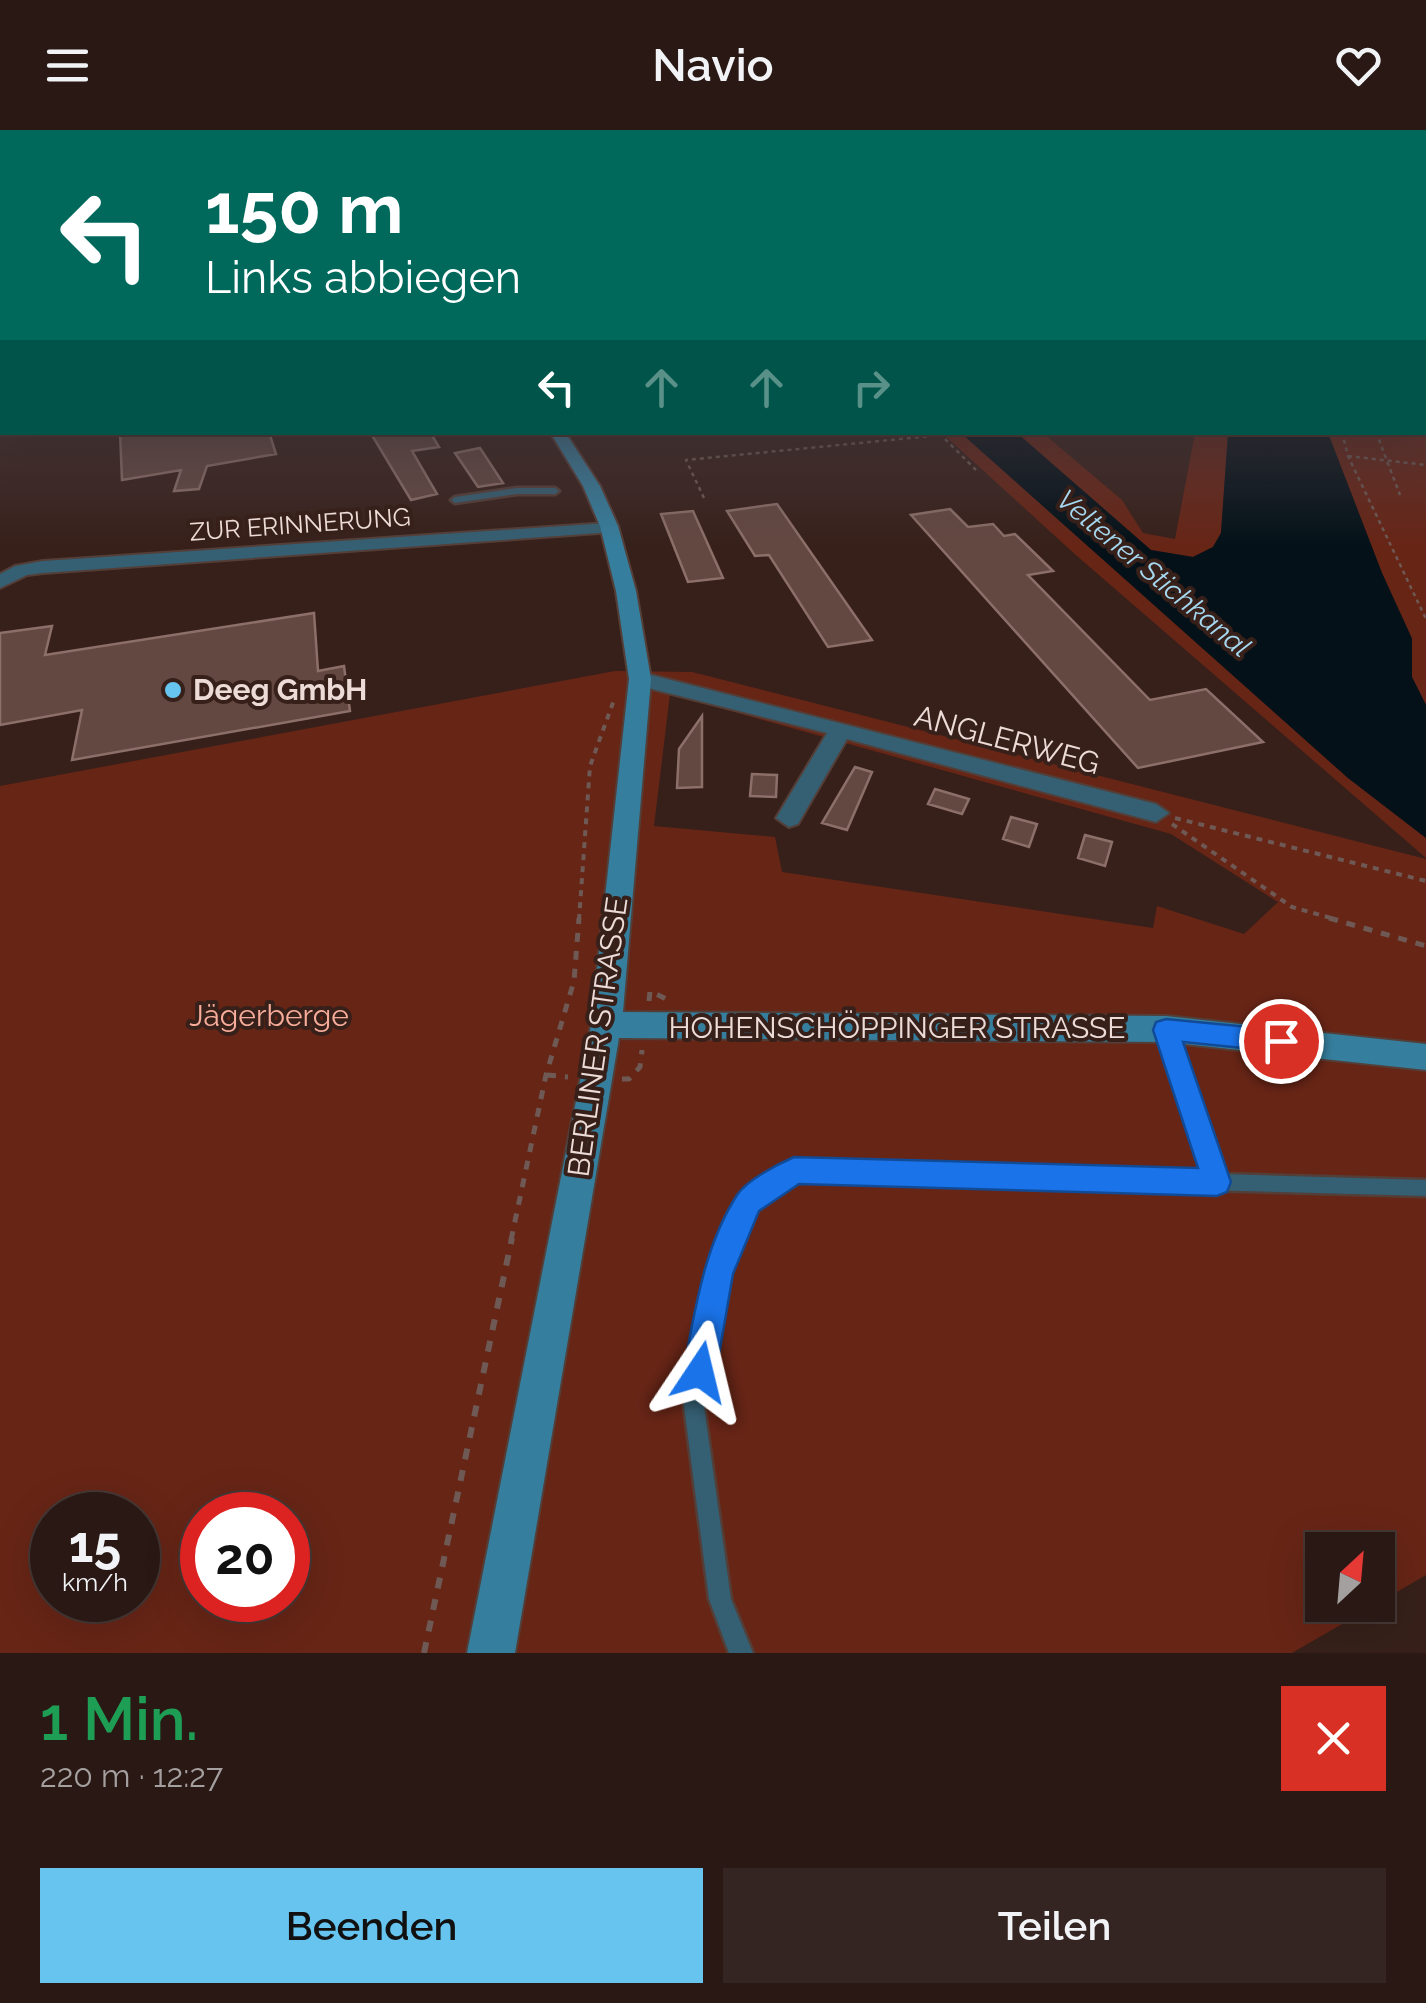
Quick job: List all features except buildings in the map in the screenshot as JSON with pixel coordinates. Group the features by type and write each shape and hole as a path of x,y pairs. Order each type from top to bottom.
{"main road":[{"name":"BERLINER STRASSE","path":"491,1653 606,1025 640,679 634,629 607,528 589,479 559,435"},
{"name":"HOHENSCHÖPPINGER STRASSE","path":"606,1025 1166,1030 1426,1057"}],"street":[{"name":"ZUR ERINNERUNG","path":"0,582 22,570 43,567 607,528"},
{"name":"ANGLERWEG","path":"640,679 1156,813"},
{"path":"789,818 841,729"}],"lane":[{"path":"455,500 517,491 555,491"},
{"path":"1166,1030 1217,1182"},
{"path":"741,1653 720,1599 694,1406 717,1273 749,1202 794,1170 1426,1188"}],"path":[{"path":"704,498 686,460 929,435"},
{"path":"940,435 976,470"},
{"path":"1343,435 1348,456 1426,619"},
{"path":"1377,435 1400,494"},
{"path":"1348,456 1426,465"},
{"path":"424,1653 546,1075 574,981 590,766 615,698"},
{"path":"1156,813 1426,881"},
{"path":"1156,813 1292,906 1426,946"}],"green space":[{"path":"944,435 963,435 1348,778 1426,838 1426,858 1077,556"},
{"path":"1019,435 1045,435 1122,500 1143,533 1175,539 1195,435 1228,435 1221,533 1213,547 1193,557 1151,550"},
{"path":"1329,435 1426,435 1426,705 1412,677 1412,638 1382,573"},
{"name":"Jägerberge","path":"615,671 692,672 1426,859 1426,1575 1395,1593 1395,1532 1305,1532 1305,1622 1346,1622 1292,1653 0,1653 0,786","holes":["670,694 1171,834 1278,902 1244,934 1157,906 1153,928 782,872 775,837 654,826"]}],"water":[{"name":"Veltener Stichkanal","path":"963,435 1019,435 1151,550 1193,557 1213,547 1221,533 1228,435 1329,435 1412,639 1412,677 1426,705 1426,838 1348,778"}],"place":[{"name":"Deeg GmbH","path":"173,690"}],"route":[{"path":"700,1372 717,1273 749,1202 794,1170 1217,1182 1166,1030 1281,1041"}]}
